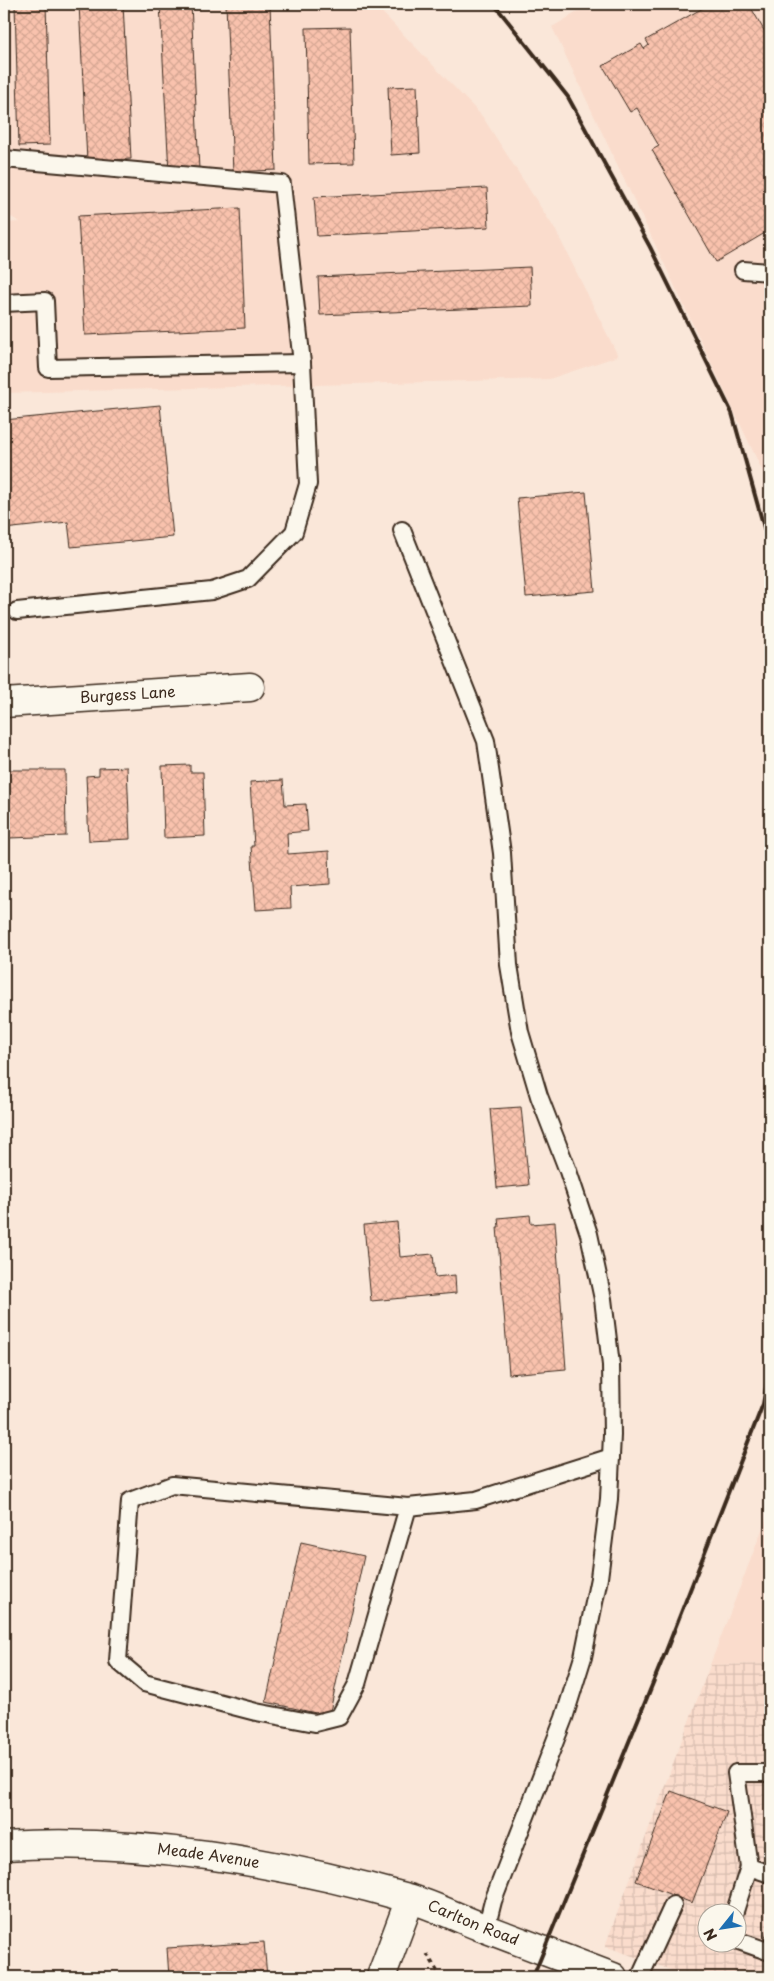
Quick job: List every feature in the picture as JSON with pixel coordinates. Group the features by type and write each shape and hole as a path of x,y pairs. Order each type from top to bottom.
{"main road":[{"name":"Burgess Lane","path":"4,703 250,687"},
{"name":"Meade Avenue","path":"4,1846 26,1844 109,1845 192,1852 303,1872 410,1899"},
{"name":"Carlton Road","path":"381,1977 410,1899 613,1977"}],"lane":[{"path":"4,159 282,184 302,363 308,484 294,532 248,579 212,591 17,611"},
{"path":"743,270 770,272"},
{"path":"4,303 45,301 48,368 302,363"},
{"path":"402,530 486,741 502,853 510,965 520,1032 539,1096 568,1171 589,1234 603,1299 611,1365 609,1499 599,1578 583,1657 564,1718 493,1901 486,1929"},
{"path":"408,1507 357,1684 339,1717 315,1722 247,1710 144,1683 118,1661 130,1501 172,1485 408,1507 476,1500 611,1457"},
{"path":"737,1904 749,1867 736,1773 770,1773"},
{"path":"749,1867 770,1874"},
{"path":"640,1977 673,1905"},
{"path":"746,1944 770,1952"}],"path":[{"path":"427,1954 441,1977"}],"shaded area":[{"path":"4,4 374,4 482,116 556,231 618,356 549,379 4,393 4,223 20,222 4,213"},
{"path":"591,4 770,4 770,487 552,27"},
{"path":"770,1509 770,1664 710,1665"},
{"path":"770,1664 770,1977 690,1977 605,1946 710,1665"}],"building":[{"path":"15,4 46,4 50,145 19,146"},
{"path":"79,4 123,4 131,159 87,161"},
{"path":"160,4 191,4 199,170 169,172"},
{"path":"226,4 270,4 276,170 233,172"},
{"path":"710,4 749,4 770,41 770,230 716,262 652,150 659,146 637,108 630,112 603,66 641,44 644,49 649,45 646,40"},
{"path":"350,27 354,163 309,164 306,28"},
{"path":"417,86 420,153 391,155 388,87"},
{"path":"487,188 489,227 317,236 314,197"},
{"path":"240,208 245,328 85,335 78,216"},
{"path":"530,267 532,306 320,315 318,277"},
{"path":"160,405 173,537 71,547 68,522 4,529 4,420"},
{"path":"586,492 595,591 526,597 517,498"},
{"path":"190,765 190,772 203,772 205,836 164,838 162,766"},
{"path":"127,767 130,839 89,841 86,776 99,775 99,768"},
{"path":"8,770 65,770 66,836 9,838"},
{"path":"283,780 285,805 306,804 308,831 287,833 288,854 329,851 330,884 290,887 291,908 256,910 251,846 254,846 250,782"},
{"path":"521,1107 529,1185 497,1188 490,1109"},
{"path":"530,1215 531,1224 555,1222 566,1369 509,1374 497,1227 499,1227 498,1218"},
{"path":"397,1222 400,1257 433,1254 435,1277 455,1275 456,1293 371,1301 364,1225"},
{"path":"301,1542 364,1556 329,1716 266,1702"},
{"path":"671,1791 727,1812 692,1903 636,1881"},
{"path":"770,1924 770,1944 764,1941"},
{"path":"264,1942 267,1977 169,1977 167,1948"}],"railway":[{"path":"494,4 568,97 650,247 732,413 770,549"},
{"path":"533,1977 666,1651 763,1404 770,1365"}]}
